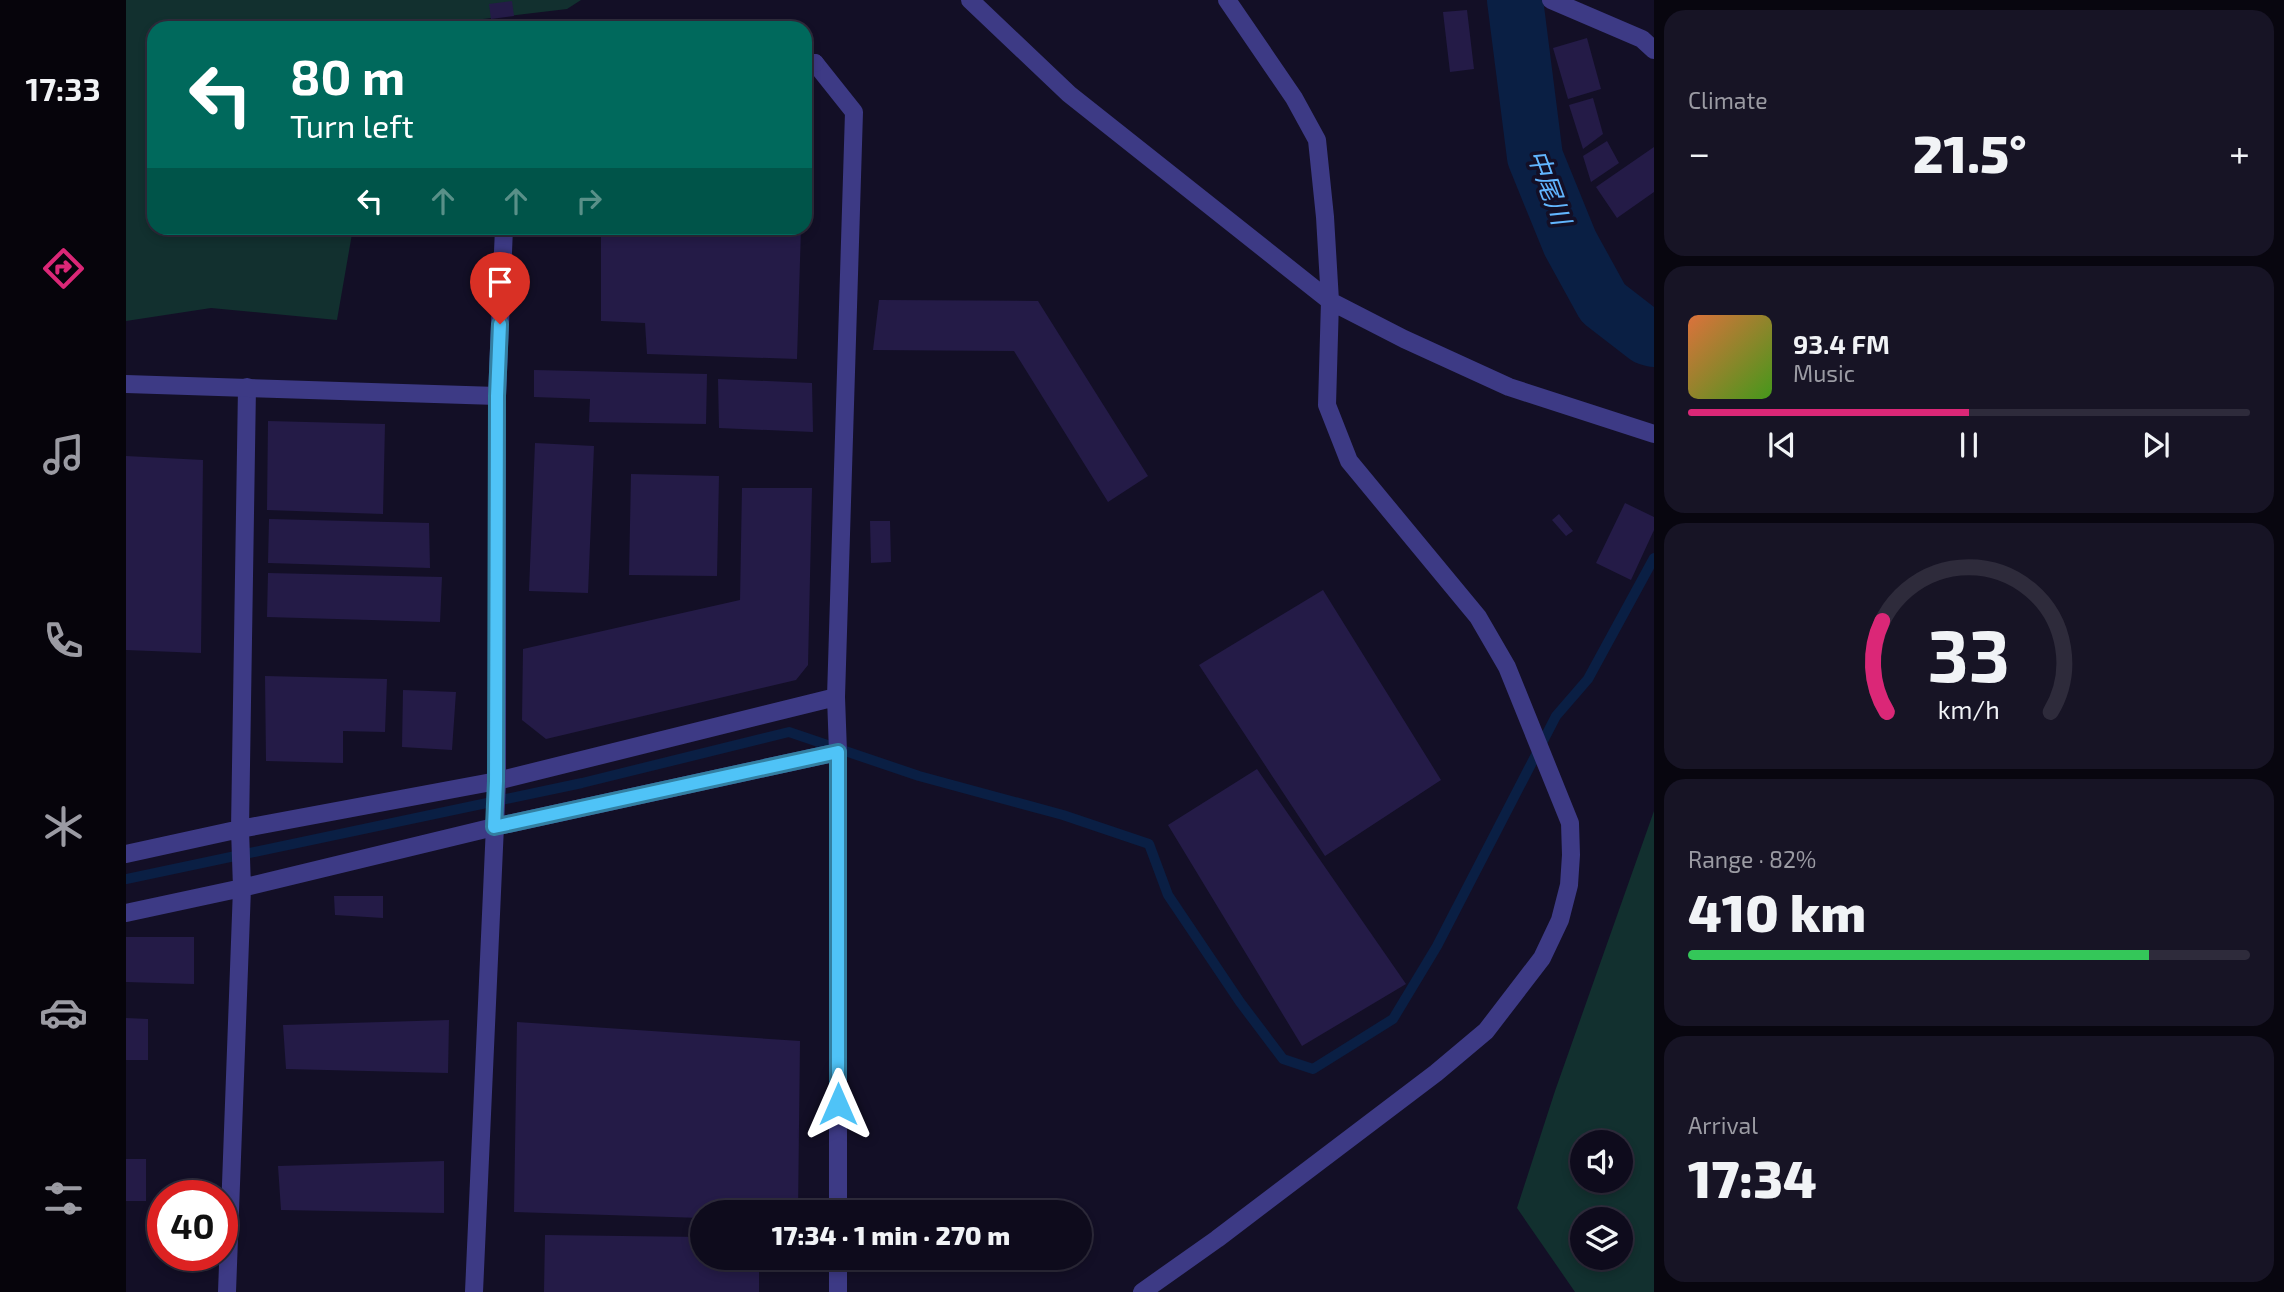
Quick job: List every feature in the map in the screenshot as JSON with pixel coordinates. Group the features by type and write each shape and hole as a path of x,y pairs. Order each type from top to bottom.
{"street":[{"path":"970,0 1069,94 1330,301 1404,340 1509,387 1654,434"},
{"path":"1142,1292 1217,1239 1436,1073 1486,1031 1542,958 1560,920 1569,885 1572,855 1570,823 1507,667 1478,617 1349,461 1327,405 1330,301 1317,140 1294,98 1227,0"},
{"path":"1551,0 1642,38 1654,50"},
{"path":"812,65 854,112 836,697 838,1200"},
{"path":"474,1292 496,781 497,396 504,235"},
{"path":"126,384 497,396"},
{"path":"227,1292 243,888 240,829 247,387"},
{"path":"126,855 240,829 496,781 836,697"},
{"path":"126,913 243,888 494,827 838,752"},
{"path":"838,1270 838,1292"}],"green space":[{"path":"126,0 581,0 567,9 467,21 147,21 147,235 352,235 337,320 211,308 126,321"},
{"path":"1654,811 1654,1292 1575,1292 1517,1208 1555,1091"}],"building":[{"path":"512,1 514,16 491,19 489,4"},
{"path":"1467,10 1474,69 1450,72 1443,12"},
{"path":"1587,38 1601,89 1568,99 1553,48"},
{"path":"1593,98 1603,134 1583,149 1569,105"},
{"path":"1607,141 1619,163 1591,182 1583,156"},
{"path":"1654,147 1654,192 1617,218 1596,187"},
{"path":"601,235 801,235 797,359 647,354 645,323 601,321"},
{"path":"879,300 1038,301 1148,476 1108,502 1014,351 873,350"},
{"path":"534,370 707,374 706,424 589,422 590,399 534,397"},
{"path":"718,379 812,383 813,432 719,428"},
{"path":"268,421 385,424 383,514 267,510"},
{"path":"535,443 594,446 588,593 529,591"},
{"path":"126,456 203,460 201,653 126,650"},
{"path":"631,474 719,476 717,576 629,575"},
{"path":"742,488 812,488 808,665 796,680 546,739 522,720 523,649 740,600"},
{"path":"1625,503 1654,517 1654,530 1631,580 1596,563"},
{"path":"1559,514 1573,531 1566,536 1552,520"},
{"path":"269,519 429,523 430,568 268,563"},
{"path":"870,521 890,521 891,562 871,563"},
{"path":"268,573 442,577 440,622 267,617"},
{"path":"1323,590 1441,780 1325,856 1199,665"},
{"path":"265,676 387,679 385,732 343,731 343,763 266,761"},
{"path":"403,690 456,692 452,750 402,747"},
{"path":"1257,769 1406,984 1302,1046 1168,825"},
{"path":"334,896 383,896 383,918 335,915"},
{"path":"126,937 194,937 194,984 126,982"},
{"path":"126,1018 148,1019 148,1060 126,1060"},
{"path":"449,1020 448,1073 286,1069 283,1025"},
{"path":"517,1022 800,1041 798,1200 690,1200 690,1218 514,1212"},
{"path":"126,1159 146,1159 146,1201 126,1201"},
{"path":"444,1161 444,1213 281,1210 278,1166"},
{"path":"545,1235 690,1237 690,1270 759,1270 759,1292 544,1292"}],"waterway":[{"name":"中尾川","path":"1515,0 1535,157 1570,243 1603,303 1647,337 1654,339"},
{"path":"126,879 582,783 789,732 919,776 1063,815 1149,844 1168,895 1240,1002 1283,1059 1313,1069 1393,1019 1437,946 1556,716 1588,679 1654,558"}],"route":[{"path":"500,324 497,396 494,827 838,752 838,1104"}]}
